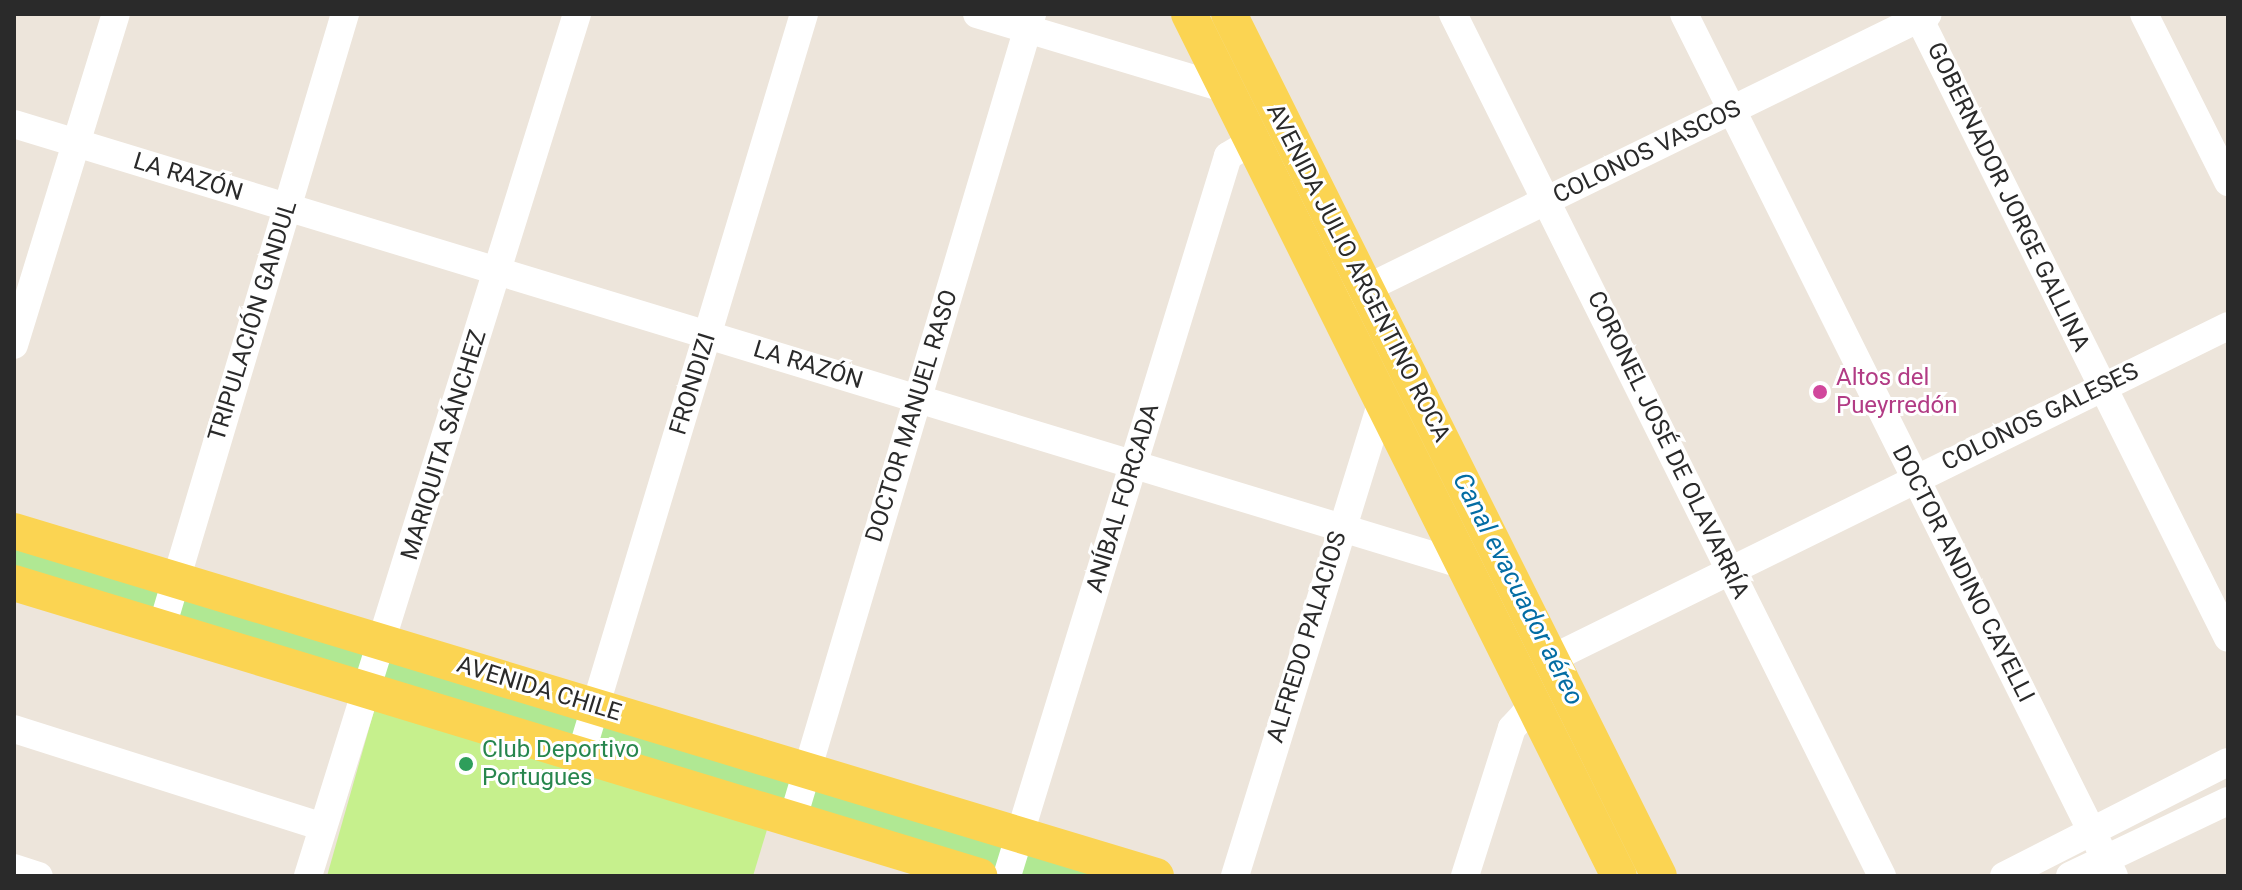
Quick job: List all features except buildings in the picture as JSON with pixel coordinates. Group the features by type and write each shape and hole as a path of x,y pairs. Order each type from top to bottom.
{"main road":[{"name":"AVENIDA JULIO ARGENTINO ROCA","path":"1189,14 1619,876"},
{"name":"AVENIDA JULIO ARGENTINO ROCA","path":"1229,14 1659,876"},
{"name":"AVENIDA CHILE","path":"14,531 1156,876"},
{"name":"AVENIDA CHILE","path":"14,583 979,876"}],"street":[{"path":"14,345 116,14"},
{"name":"TRIPULACIÓN GANDUL","path":"162,627 345,14"},
{"name":"MARIQUITA SÁNCHEZ","path":"308,876 577,14"},
{"name":"FRONDIZI","path":"581,754 804,14"},
{"path":"977,14 1030,22 1227,89"},
{"name":"CORONEL JOSÉ DE OLAVARRÍA","path":"1453,14 1882,876"},
{"name":"DOCTOR ANDINO CAYELLI","path":"1684,14 2110,867"},
{"path":"2144,14 2228,182"},
{"name":"COLONOS VASCOS","path":"1334,304 1922,15"},
{"name":"GOBERNADOR JORGE GALLINA","path":"1922,15 2228,638"},
{"name":"DOCTOR MANUEL RASO","path":"793,818 1030,22"},
{"name":"LA RAZÓN","path":"14,124 1464,565"},
{"name":"ANÍBAL FORCADA","path":"1007,876 1228,156 1243,147 1260,156"},
{"name":"COLONOS GALESES","path":"1551,659 2228,326"},
{"name":"ALFREDO PALACIOS","path":"1235,876 1382,400"},
{"path":"1465,876 1512,728 1524,715 1542,720"},
{"path":"14,729 323,827"},
{"path":"2004,876 2228,762"},
{"path":"2070,876 2110,867 2228,801"},
{"path":"14,868 39,876"}],"green space":[{"path":"14,531 1156,876 979,876 14,583"},
{"name":"Club Deportivo Portugues","path":"376,704 769,823 753,876 327,876"}],"place":[{"name":"Altos del Pueyrredón","path":"1820,392"},
{"name":"Club Deportivo Portugues","path":"466,764"}],"water label":[{"name":"Canal evacuador aéreo","path":"1518,589"}]}
